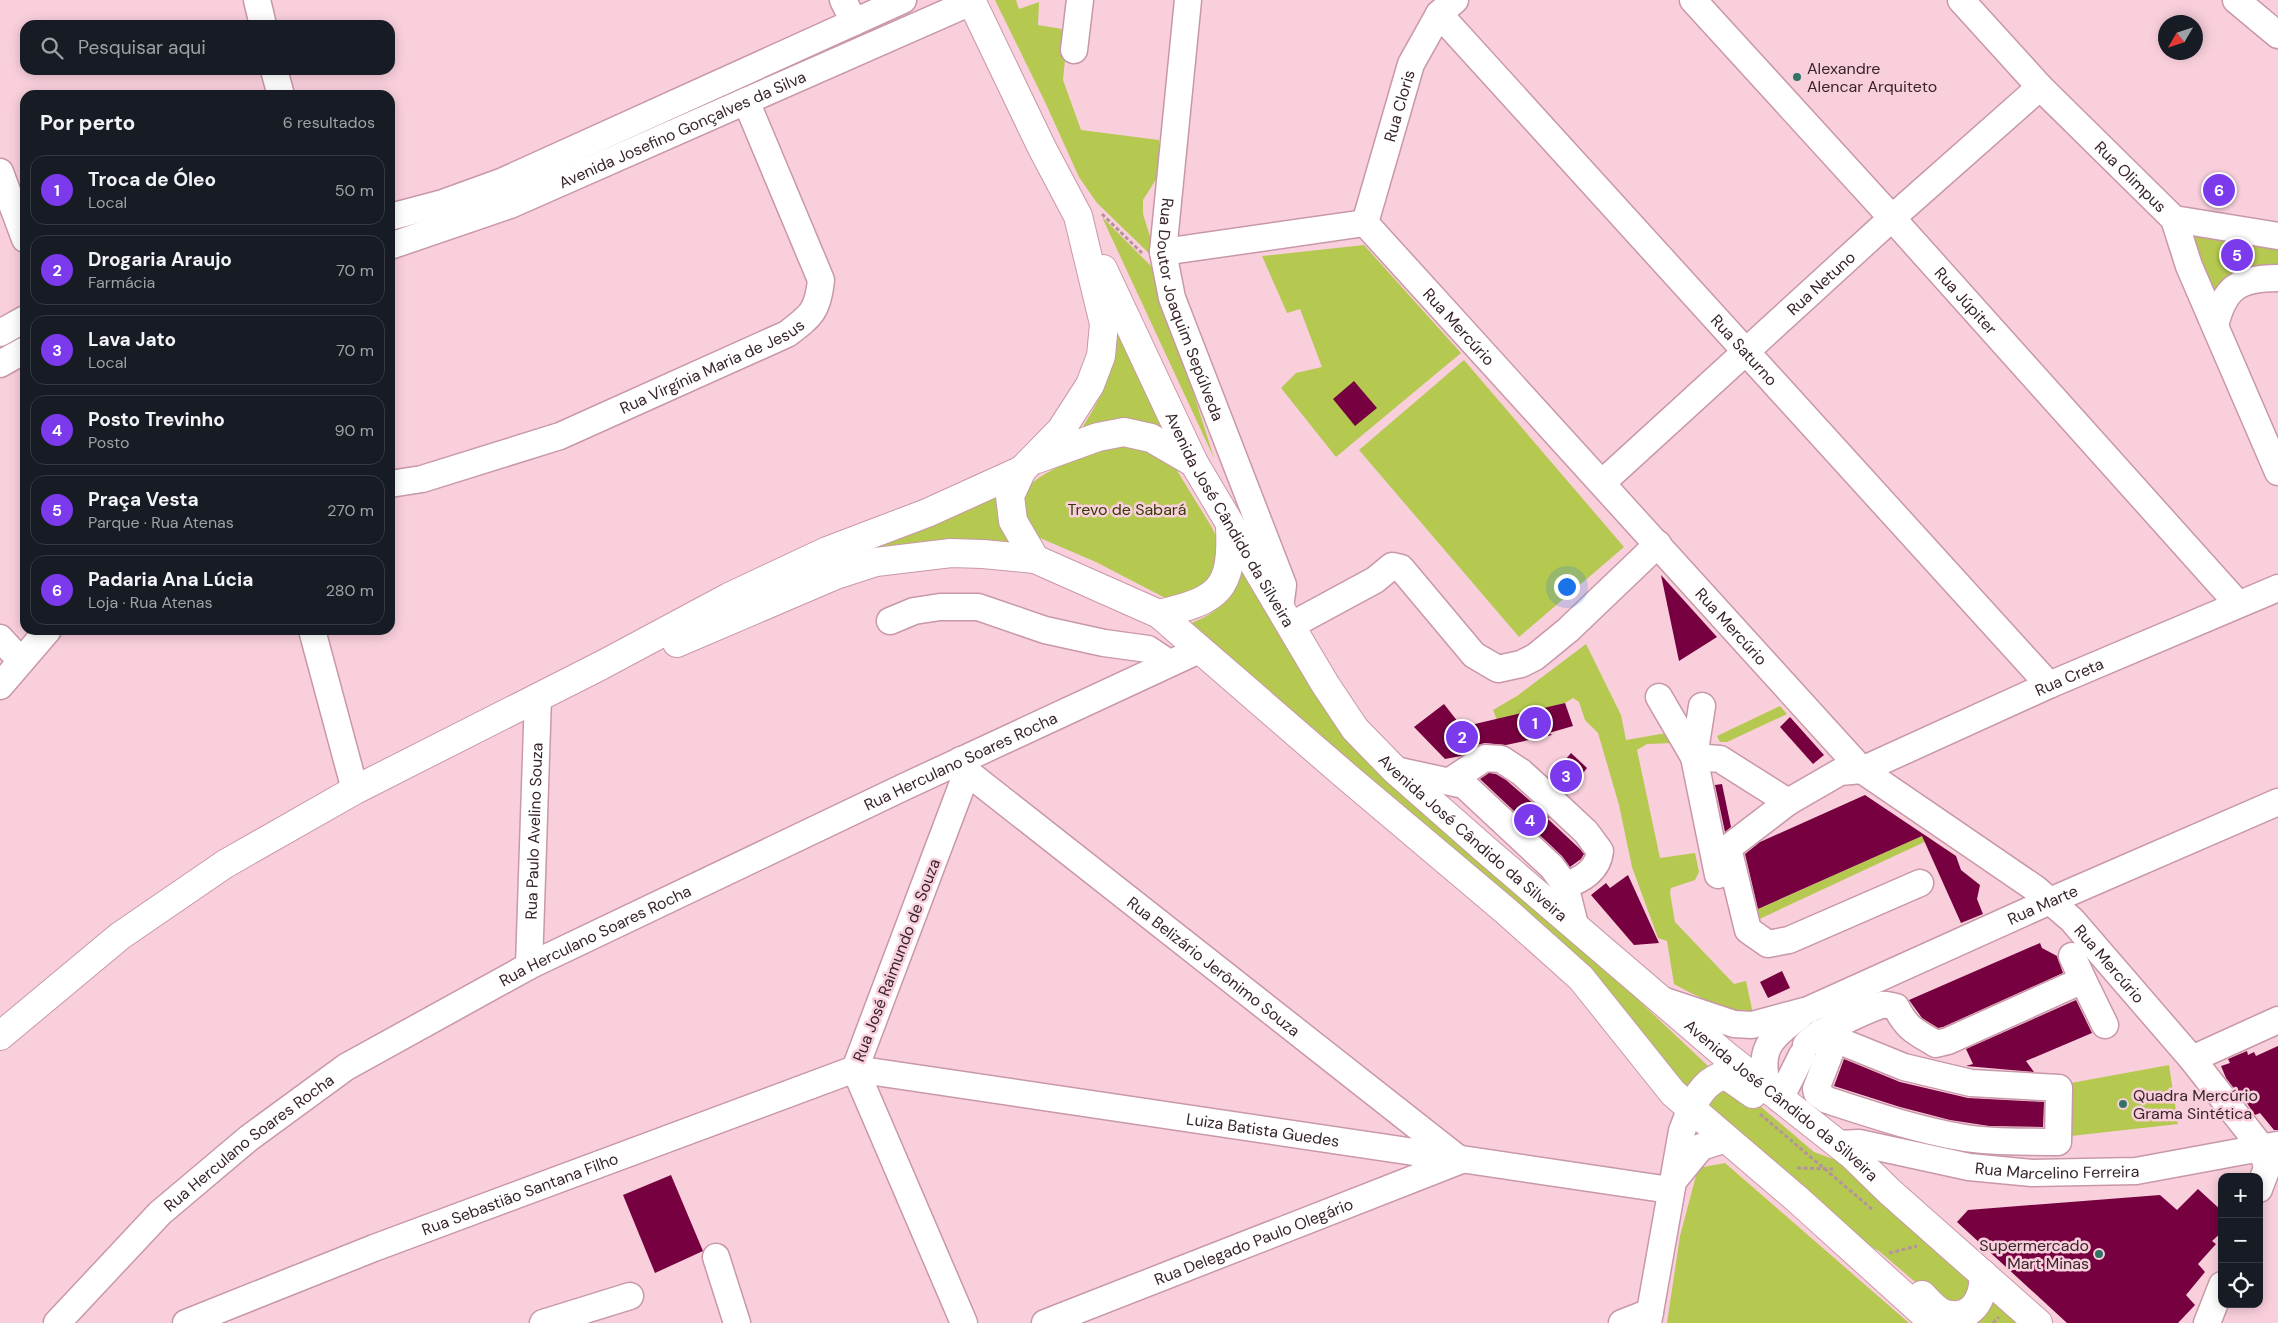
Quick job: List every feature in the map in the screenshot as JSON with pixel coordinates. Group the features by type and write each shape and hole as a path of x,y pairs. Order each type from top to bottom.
{"main road":[{"path":"971,1 1042,148 1089,214 1104,324 1101,356 1090,385 1062,430 1025,466 1010,496 1013,521 1035,559"},
{"name":"Avenida José Cândido da Silveira","path":"1089,214 1194,463 1325,684 1355,728 1395,770 1661,1000 1774,1101 1845,1149 1890,1192 1932,1243 1982,1287 2038,1323"},
{"path":"0,1036 25,1013 128,930 225,864 355,790 602,665 729,597 827,551 927,512 1025,466 1098,437 1124,432 1151,438 1194,463"},
{"path":"1160,614 1189,607 1210,597 1224,581 1231,557 1230,526"},
{"path":"602,665 652,653 836,575 876,562 951,553 1035,559 1160,614 1199,650 1506,911 1581,978 1673,1093 1934,1323"},
{"path":"1691,1107 1709,1082 1717,1077 1726,1075 1740,1083 1805,1137 1845,1149"},
{"path":"1866,1262 1885,1264 1942,1313 1958,1316 1969,1312 1982,1287"}],"street":[{"path":"257,0 262,20"},
{"name":"Avenida Josefino Gonçalves da Silva","path":"395,216 443,203 502,182 848,11 903,0"},
{"path":"1074,50 1080,0"},
{"name":"Rua Doutor Joaquim Sepúlveda","path":"1188,0 1163,252 1172,298 1283,585 1285,617"},
{"name":"Rua Júpiter","path":"1693,0 1892,218 2238,604"},
{"name":"Rua Olimpus","path":"1961,0 2040,87 2174,219 2189,266 2278,472"},
{"path":"2236,0 2278,36"},
{"name":"Avenida Josefino Gonçalves da Silva","path":"395,244 510,205 971,1"},
{"name":"Rua Cloris","path":"1365,222 1411,64 1447,7"},
{"name":"Rua Saturno","path":"1447,7 1746,351 2049,685"},
{"path":"275,75 280,90"},
{"name":"Rua Netuno","path":"1603,482 1892,218 2040,87"},
{"name":"Rua Virgínia Maria de Jesus","path":"395,483 422,479 560,436 787,334 805,320 819,301 821,280 746,101"},
{"path":"0,172 20,226"},
{"path":"2174,219 2278,236"},
{"path":"1163,252 1365,222"},
{"name":"Rua Mercúrio","path":"1365,222 1603,482 1862,770 2036,889 2072,920 2270,1146"},
{"path":"2215,326 2224,298 2233,289 2254,280 2278,278"},
{"path":"0,333 20,322"},
{"path":"0,364 20,353"},
{"path":"1285,617 1375,580 1392,566 1401,568 1474,655 1498,669 1521,664 1535,657 1568,630 1658,544"},
{"name":"Rua Creta","path":"1920,883 1789,940 1768,944 1748,930 1728,848 1788,802 1840,772 1862,770 2049,685 2278,588"},
{"path":"890,621 922,609 978,607 1045,630 1104,643 1148,649 1169,664"},
{"path":"0,686 44,635"},
{"path":"313,635 355,790"},
{"path":"0,638 21,661"},
{"name":"Rua Herculano Soares Rocha","path":"57,1323 160,1213 249,1138 346,1067 529,966 964,766 1199,650"},
{"name":"Rua Paulo Avelino Souza","path":"529,966 538,697"},
{"path":"1660,697 1694,758 1726,910"},
{"path":"1694,758 1702,706"},
{"path":"1450,780 1485,758 1501,760 1521,772 1586,832 1600,851 1599,861 1580,881 1565,885"},
{"path":"1694,758 1720,759 1788,802"},
{"name":"Rua José Raimundo de Souza","path":"964,766 855,1069 964,1323"},
{"name":"Rua Belizário Jerônimo Souza","path":"964,766 1461,1160"},
{"path":"1395,770 1450,780 1464,785 1552,867 1565,885 1575,925"},
{"name":"Rua Marte","path":"1661,1000 1734,1024 1752,1025 1808,1010 1918,972 2050,901 2278,802"},
{"path":"2072,956 2105,1025"},
{"path":"1774,1101 1815,1045 1883,1004 1896,1006 1904,1022 1915,1032 1936,1044 1948,1041 2084,980"},
{"name":"Rua Marte","path":"1774,1101 1763,1070 1764,1057 1770,1042 1779,1030 1808,1010"},
{"path":"2192,1058 2278,1020"},
{"path":"1815,1045 1971,1083 2059,1088 2058,1142 1966,1138 1899,1123 1827,1100 1817,1093 1816,1089 1815,1045"},
{"name":"Luiza Batista Guedes","path":"855,1069 1461,1160 1671,1186"},
{"name":"Rua Sebastião Santana Filho","path":"186,1323 214,1318 374,1248 855,1069"},
{"path":"1622,1323 1649,1318 1671,1186 1682,1131 1691,1107"},
{"path":"1671,1186 1701,1147 1726,1139"},
{"name":"Rua Marcelino Ferreira","path":"1845,1149 1859,1143 1969,1167 2032,1173 2136,1171 2270,1146"},
{"path":"2263,1178 2267,1168 2270,1146"},
{"name":"Rua Delegado Paulo Olegário","path":"1045,1323 1461,1160"},
{"path":"716,1257 737,1323"},
{"path":"2207,1323 2218,1295"},
{"path":"543,1323 630,1296"}],"path":[{"path":"1089,214 1168,278"},
{"path":"1774,1101 1824,1168 1881,1216"},
{"path":"1761,1169 1824,1168 1851,1170 1845,1149"},
{"path":"1909,1240 1916,1246"},
{"path":"1866,1262 1916,1246 1932,1243"},
{"path":"1916,1246 1932,1243"},
{"path":"1982,1287 2004,1320"}],"green space":[{"path":"995,0 1016,0 1019,9 1039,2 1038,25 1068,30 1063,80 1081,130 1159,140 1160,173 1143,200 1143,214 1158,262 1097,203 1079,177"},
{"path":"1102,217 1154,269 1214,458"},
{"path":"2188,230 2278,244 2278,267 2229,281 2212,293"},
{"path":"1364,245 1461,353 1336,457 1281,388 1296,373 1322,367 1300,309 1287,313 1262,256"},
{"path":"1117,324 1168,433 1079,433 1107,382 1115,355"},
{"path":"1464,360 1624,547 1519,637 1359,450"},
{"name":"Trevo de Sabará","path":"1130,445 1160,455 1176,469 1211,526 1218,540 1214,585 1171,601 1096,562 1040,538 1027,527 1023,496 1027,488 1035,480 1076,459 1111,447"},
{"path":"1002,490 1012,543 794,578 966,511"},
{"path":"1243,566 1322,701 1708,1066 1685,1090 1186,625 1207,616 1223,603 1234,587"},
{"path":"1586,644 1621,715 1626,740 1672,732 1674,743 1647,744 1637,750 1660,858 1695,853 1699,872 1695,880 1671,888 1670,893 1675,922 1734,984 1746,981 1753,1014 1703,999 1674,984 1667,941 1658,938 1632,867 1619,805 1598,733 1585,720 1579,702 1573,698 1565,703 1497,720 1493,710 1517,696"},
{"path":"1780,706 1787,714 1727,742 1720,742 1717,736"},
{"path":"1924,835 1931,839 1753,922 1756,910"},
{"name":"Quadra Mercúrio Grama Sintética","path":"2169,1065 2178,1124 2071,1136 2071,1083"},
{"path":"1730,1083 1746,1094 1814,1152 1844,1163 1974,1284 1962,1303 1942,1305 1879,1251 1851,1237 1712,1112 1709,1101 1719,1090"},
{"path":"1725,1163 1909,1323 1667,1323 1680,1236 1698,1168"},
{"path":"1992,1296 2023,1323 1974,1323"}],"building":[{"path":"1354,381 1377,408 1355,426 1333,399"},
{"path":"1661,575 1717,637 1679,661"},
{"path":"1565,703 1573,726 1549,733 1552,735 1506,745 1485,743 1477,745 1461,756 1445,759 1414,727 1444,704 1462,727"},
{"path":"1790,717 1824,755 1813,764 1780,727"},
{"path":"1571,753 1587,768 1567,794 1550,778"},
{"path":"1489,773 1496,774 1506,780 1549,817 1548,819 1584,854 1581,859 1570,867 1562,856 1480,779"},
{"path":"1722,784 1731,827 1725,832 1715,785"},
{"path":"1865,795 1956,856 1961,870 1980,885 1977,899 1983,914 1961,923 1922,836 1758,909 1745,854 1760,842"},
{"path":"1628,875 1659,943 1634,945 1591,895 1606,883 1610,888"},
{"path":"2040,943 2042,948 2057,956 2063,973 1943,1027 1938,1028 1922,1018 1909,1000"},
{"path":"1782,971 1790,988 1768,998 1760,982"},
{"path":"2076,1000 2092,1033 2026,1061 2034,1072 1966,1066 1973,1064 1966,1049"},
{"path":"2278,1046 2278,1130 2274,1130 2260,1113 2255,1115 2238,1090 2236,1091 2226,1078 2221,1066 2230,1063 2228,1059 2247,1051 2248,1055 2254,1052 2256,1056"},
{"path":"1844,1059 1900,1082 1968,1098 2044,1102 2043,1127 1989,1126 1950,1120 1900,1107 1834,1086"},
{"path":"671,1175 703,1251 655,1273 623,1195"},
{"name":"Supermercado Mart Minas","path":"2198,1189 2218,1207 2218,1236 2212,1241 2216,1244 2198,1264 2205,1272 2186,1295 2195,1305 2178,1323 2067,1323 1957,1222 1968,1210 2160,1195 2177,1210"}],"place":[{"name":"Alexandre Alencar Arquiteto","path":"1797,77"},
{"name":"Padaria Ana Lúcia","path":"2219,190"},
{"name":"Praça Vesta","path":"2237,255"},
{"name":"Troca de Óleo","path":"1535,723"},
{"name":"Drogaria Araujo","path":"1462,737"},
{"name":"Lava Jato","path":"1566,776"},
{"name":"Posto Trevinho","path":"1530,820"},
{"name":"Quadra Mercúrio Grama Sintética","path":"2123,1104"},
{"name":"Supermercado Mart Minas","path":"2099,1254"}]}
